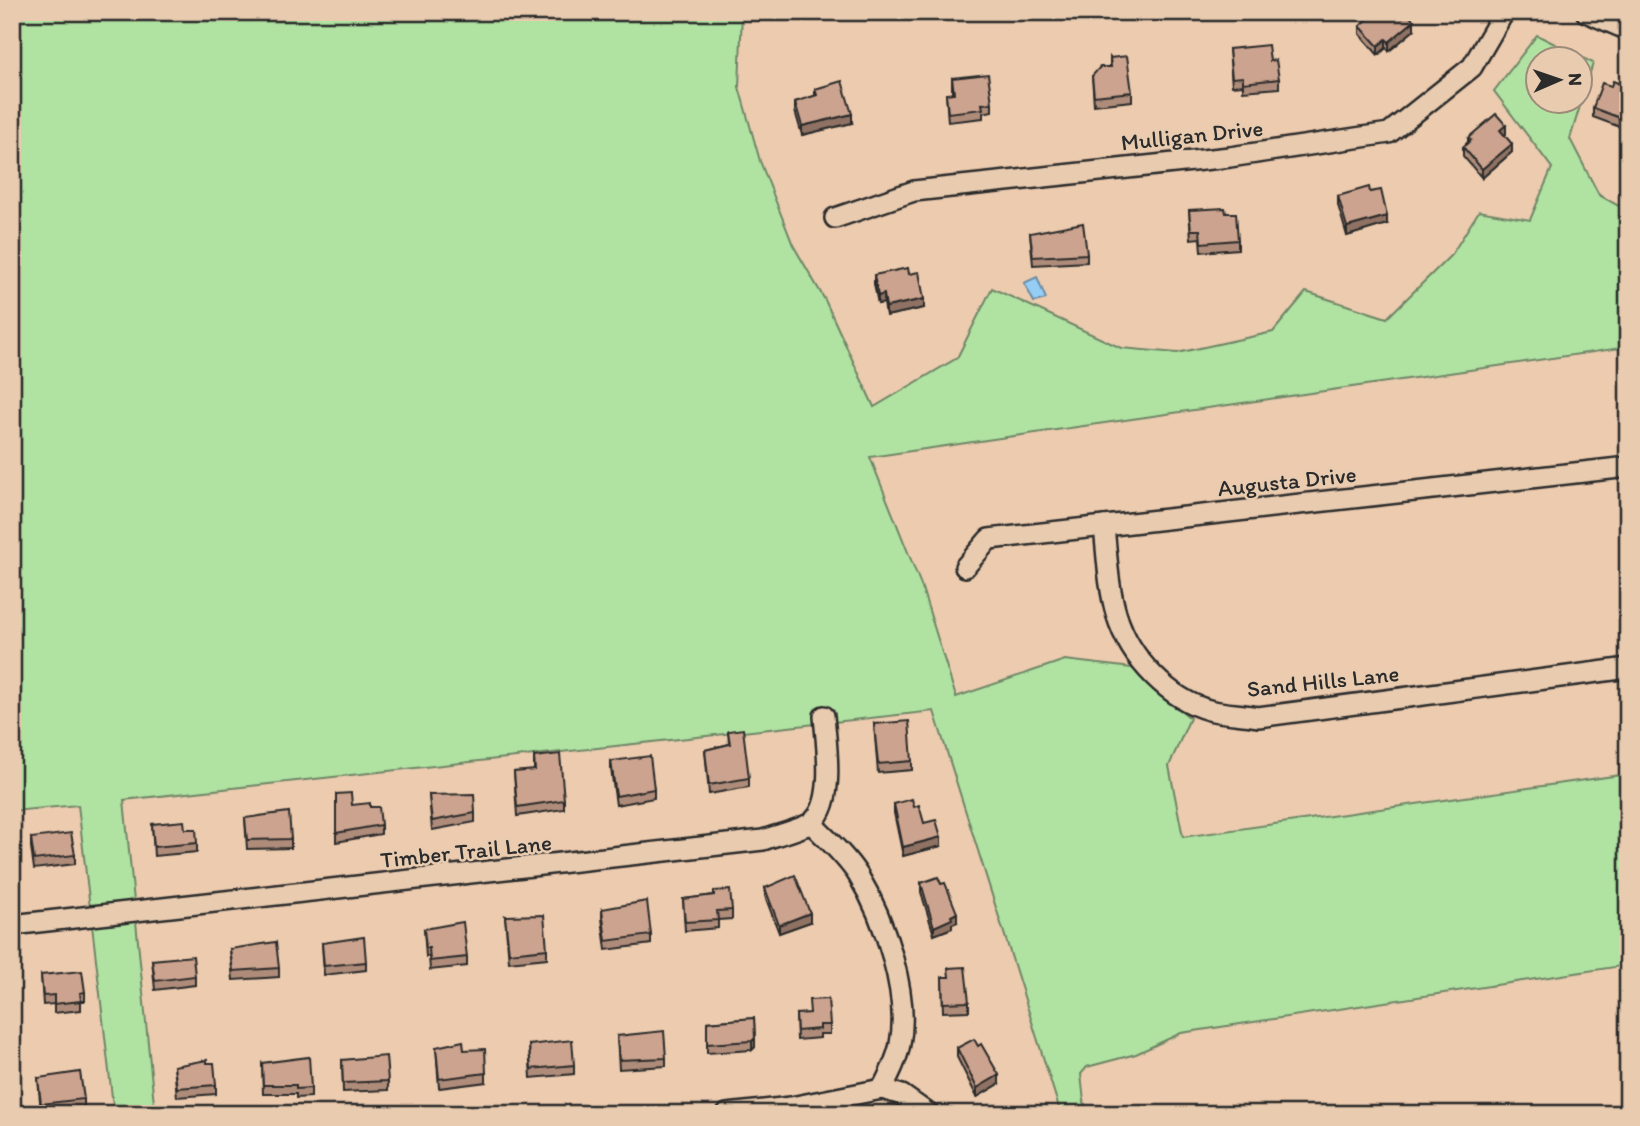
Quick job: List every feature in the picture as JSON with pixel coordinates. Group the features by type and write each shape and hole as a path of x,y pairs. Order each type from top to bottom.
{"street":[{"name":"Mulligan Drive","path":"835,218 914,191 1230,157 1389,133 1472,67 1504,12"},
{"path":"1586,12 1628,30"},
{"name":"Augusta Drive","path":"965,568 989,539 1628,467"},
{"name":"Sand Hills Lane","path":"1104,526 1111,594 1121,632 1141,663 1171,693 1208,710 1258,717 1628,668"},
{"path":"824,716 830,774 821,809 811,823 857,873 878,912 900,991 901,1043 882,1089"},
{"name":"Timber Trail Lane","path":"12,925 700,849 763,840 811,823"},
{"path":"727,1114 790,1107 882,1089 902,1095 929,1114"}],"green space":[{"path":"12,12 742,12 739,87 760,161 793,245 825,300 874,407 957,358 992,288 1121,348 1177,353 1273,332 1306,292 1387,318 1452,254 1479,211 1530,220 1552,168 1494,91 1524,52 1524,116 1577,116 1570,139 1599,195 1628,211 1628,347 870,457 921,585 956,697 1065,660 1132,668 1190,718 1169,766 1183,837 1628,774 1628,965 1181,1033 1136,1054 1087,1067 1081,1074 1084,1102 1089,1114 1061,1114 934,711 124,800 155,1114 114,1114 78,805 12,811"},
{"path":"1537,35 1559,46 1529,46"}],"water":[{"path":"1037,277 1046,299 1034,302 1024,283"}],"building":[{"path":"1376,12 1406,12 1414,21 1389,42 1386,39 1378,46 1360,26"},
{"path":"1268,45 1270,61 1276,60 1279,79 1243,83 1243,77 1232,78 1229,49"},
{"path":"1127,56 1132,92 1094,96 1092,76 1100,67 1111,67 1110,58"},
{"path":"988,74 992,103 982,104 983,109 948,113 946,94 954,93 952,78"},
{"path":"842,81 852,114 802,126 795,102 817,95 815,89"},
{"path":"1613,81 1628,87 1628,121 1594,108 1602,83 1611,86"},
{"path":"1496,114 1506,125 1500,130 1512,144 1482,169 1463,147 1471,140 1468,138"},
{"path":"1369,187 1370,192 1381,190 1387,216 1347,227 1338,196"},
{"path":"1225,208 1226,213 1236,213 1238,240 1201,243 1200,230 1191,230 1189,210"},
{"path":"1083,223 1087,254 1033,257 1030,233"},
{"path":"908,268 909,274 919,272 924,299 886,307 884,294 878,296 874,275"},
{"path":"909,721 912,761 878,764 874,724"},
{"path":"743,729 749,778 709,785 705,750 730,744 728,731"},
{"path":"560,754 564,800 517,807 514,772 535,770 534,757"},
{"path":"650,756 654,789 616,796 611,761"},
{"path":"351,793 352,805 370,803 370,807 379,807 381,825 336,833 336,794"},
{"path":"474,794 475,813 432,821 429,795"},
{"path":"912,799 914,807 919,805 924,823 936,820 941,837 903,847 894,804"},
{"path":"289,812 291,839 247,840 245,818"},
{"path":"184,821 185,829 196,829 197,843 154,847 152,824"},
{"path":"71,833 75,855 34,860 31,838"},
{"path":"795,875 810,913 779,925 765,888"},
{"path":"938,877 941,884 945,883 957,913 951,916 952,919 934,927 921,883"},
{"path":"730,890 732,910 717,911 718,920 685,922 683,899"},
{"path":"647,901 651,935 606,941 602,909"},
{"path":"544,915 547,949 509,953 505,916"},
{"path":"463,922 467,957 430,961 424,929"},
{"path":"364,937 366,962 324,966 322,943"},
{"path":"276,942 279,968 233,971 230,949"},
{"path":"193,956 195,976 155,981 152,960"},
{"path":"965,967 969,1002 943,1003 942,977 949,977 948,968"},
{"path":"82,971 85,992 80,993 81,1001 54,1004 54,995 43,996 41,975"},
{"path":"828,999 830,1025 820,1025 820,1029 797,1031 796,1014 810,1013 809,1000"},
{"path":"754,1018 755,1038 752,1041 707,1044 707,1022"},
{"path":"664,1031 666,1058 619,1060 617,1036"},
{"path":"974,1039 978,1046 981,1044 999,1075 977,1088 957,1048"},
{"path":"572,1040 574,1065 531,1069 529,1045"},
{"path":"463,1041 464,1050 485,1049 486,1073 439,1079 436,1047"},
{"path":"386,1056 388,1081 343,1083 342,1060"},
{"path":"309,1057 311,1088 263,1085 262,1063"},
{"path":"207,1060 207,1063 214,1063 216,1085 177,1088 174,1066"},
{"path":"80,1072 84,1099 41,1104 38,1078"}]}
